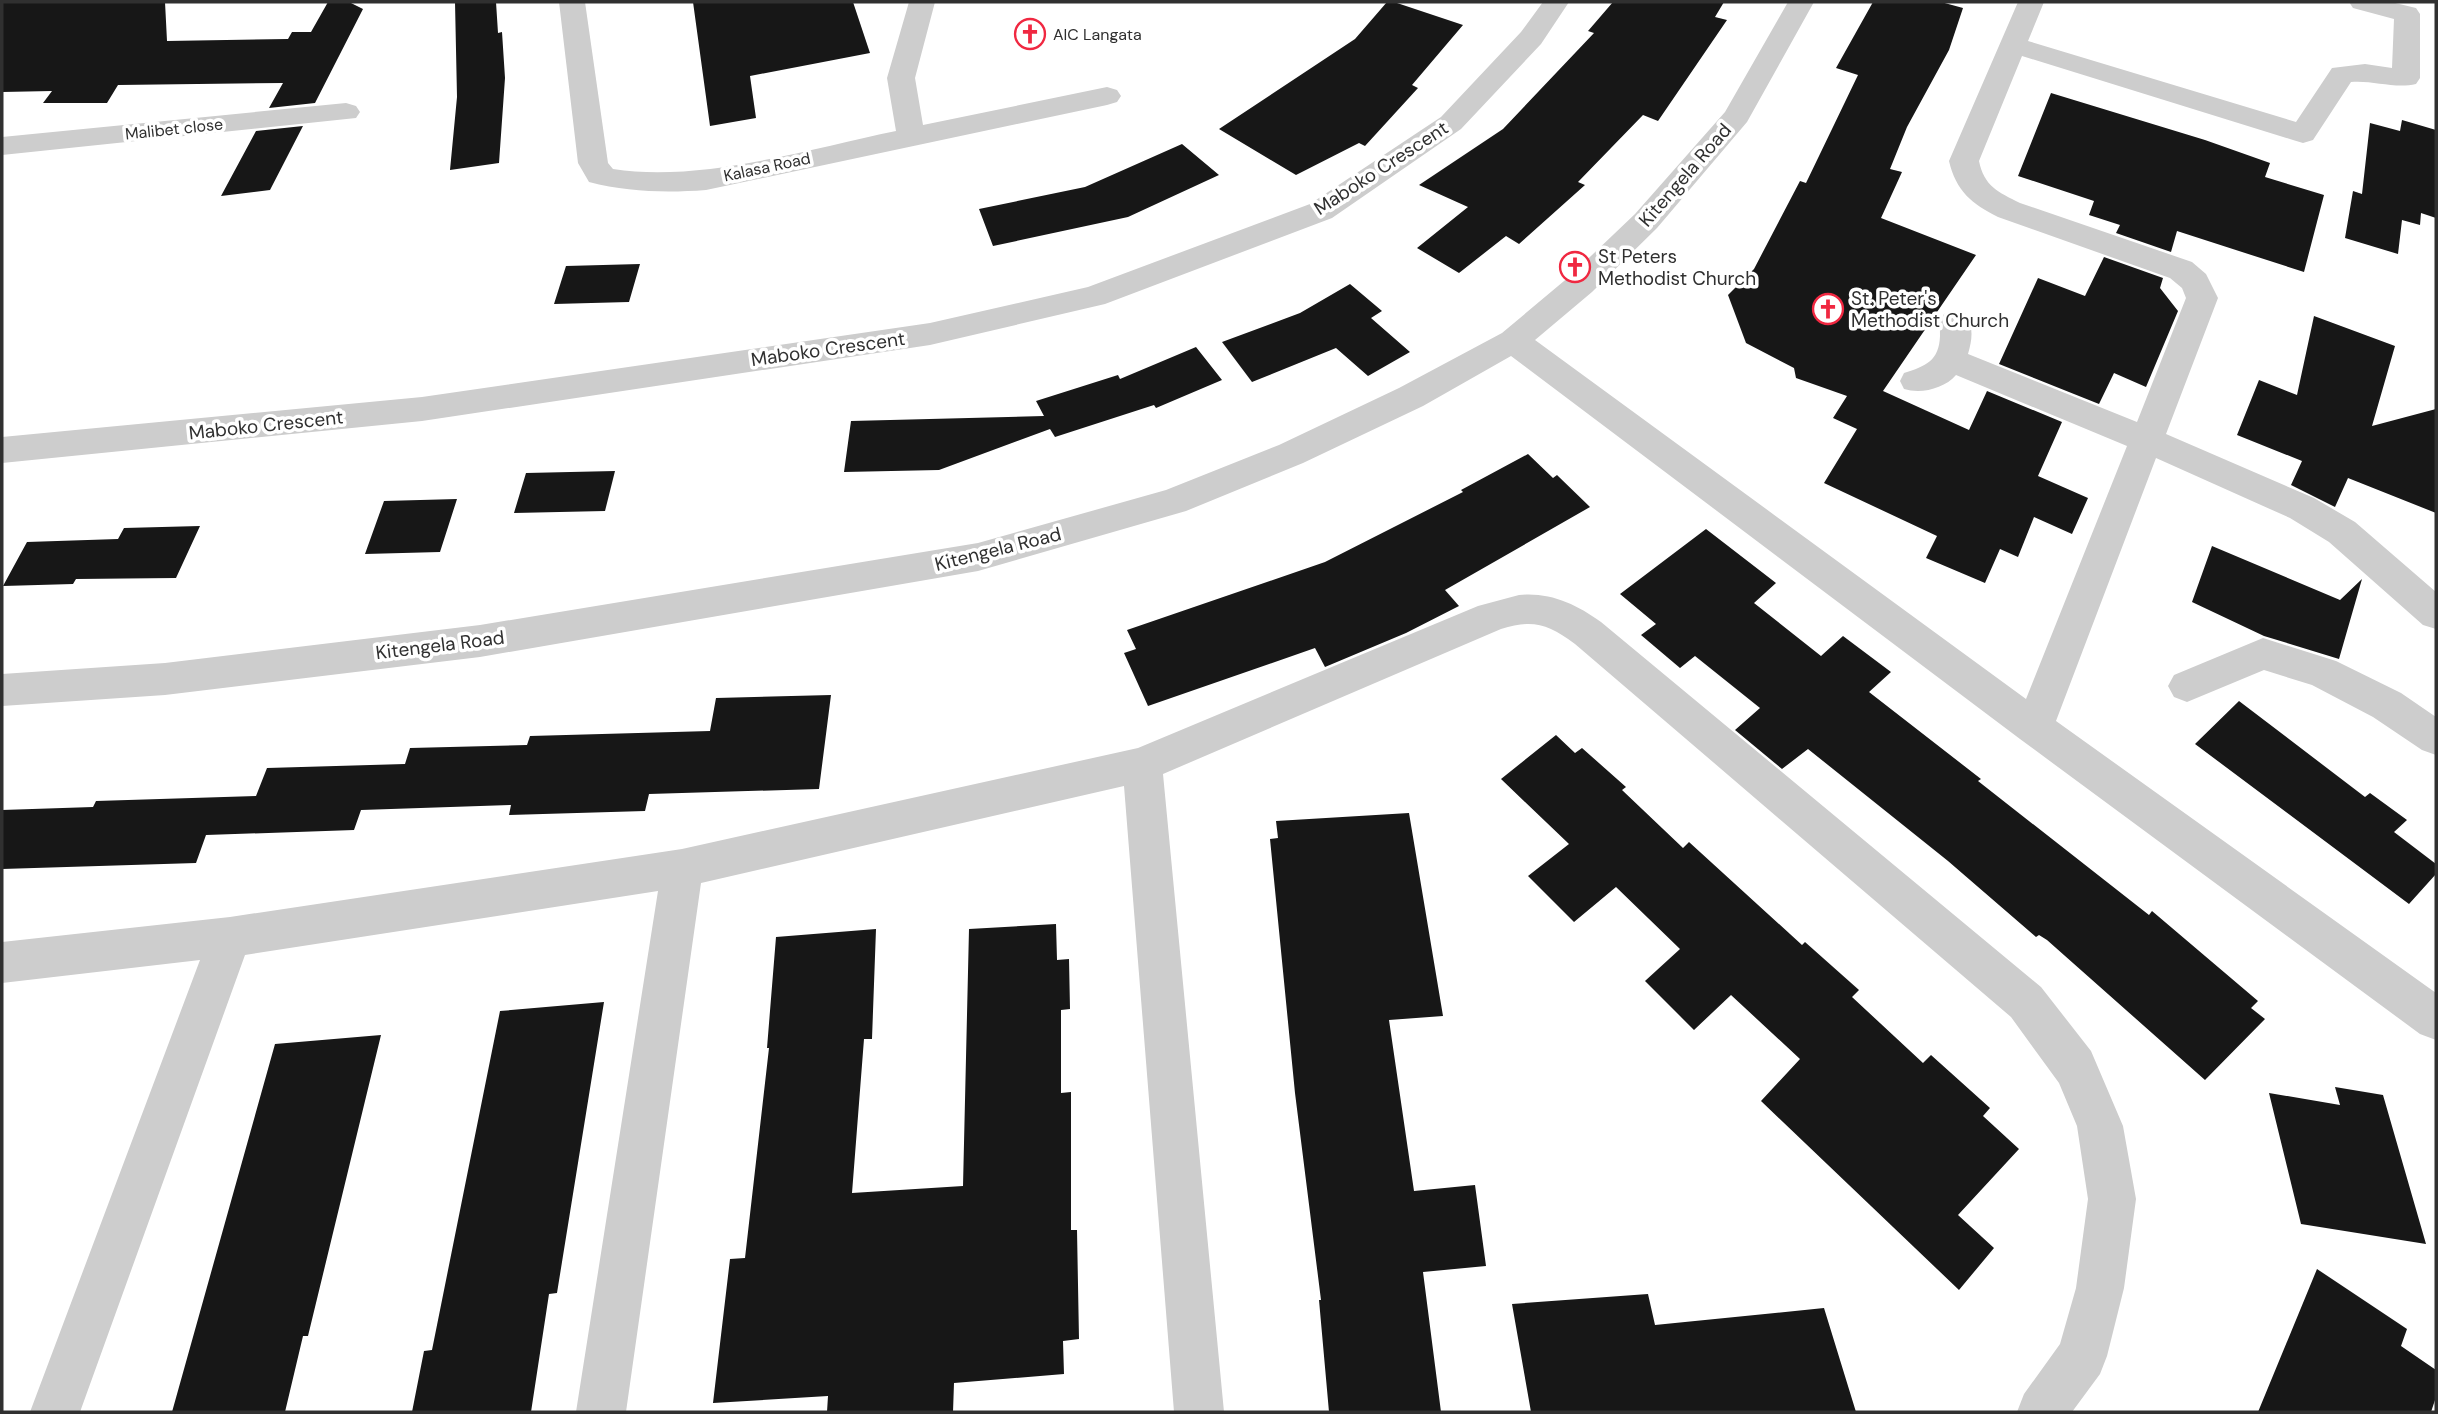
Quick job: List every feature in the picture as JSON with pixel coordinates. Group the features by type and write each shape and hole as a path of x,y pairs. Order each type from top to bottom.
{"street":[{"name":"Kalasa Road","path":"572,2 593,163 600,175 625,182 651,184 706,180 1107,96"},
{"path":"911,137 901,78 922,2"},
{"name":"Maboko Crescent","path":"2,450 422,409 930,334 1094,296 1321,211 1451,123 1531,38 1556,2"},
{"name":"Kitengela Road","path":"2,690 165,679 480,641 978,557 1174,501 1303,448 1411,397 1513,341 1581,284 1646,221 1737,116 1801,2"},
{"path":"2031,2 1964,161 1968,179 1980,194 2009,210 2181,270 2195,282 2202,298 2034,727"},
{"path":"2013,45 2303,134 2342,74 2365,72 2406,78 2407,14 2362,2"},
{"name":"Malibet close","path":"2,146 346,112"},
{"path":"1916,381 1938,374 1950,360 1956,338 1955,322"},
{"path":"1513,341 2034,727 2436,1019"},
{"path":"1950,360 2145,439 2312,514 2342,532 2436,614"},
{"path":"2,962 230,937 682,868 1142,765 1462,628 1518,607 1549,610 1569,618 2026,1002 2075,1068 2100,1126 2112,1199 2100,1288 2082,1356 2042,1412"},
{"path":"2187,686 2263,654 2323,672 2387,705 2436,738"},
{"path":"1142,765 1199,1412"},
{"path":"601,1412 682,868"},
{"path":"55,1412 230,937"}],"building":[{"path":"2,2 165,2 167,41 288,39 292,32 311,32 328,2 349,2 363,9 315,103 269,108 283,83 118,85 107,103 43,103 52,91 2,92"},
{"path":"455,2 496,2 498,33 502,32 505,78 499,163 450,170 457,97"},
{"path":"693,2 853,2 870,53 750,76 756,118 710,126"},
{"path":"1387,2 1463,25 1412,85 1418,88 1365,146 1359,143 1296,175 1219,129 1355,39"},
{"path":"1613,2 1724,2 1715,17 1727,20 1658,121 1643,115 1578,182 1585,185 1519,244 1506,236 1459,273 1417,248 1468,207 1419,185 1503,129 1594,33 1588,31"},
{"path":"1873,2 1941,2 1963,8 1949,50 1907,127 1890,169 1902,172 1881,218 1976,255 1883,391 1969,430 1987,391 2062,422 2038,476 2088,498 2072,534 2034,517 2018,557 2000,549 1985,583 1926,558 1937,536 1824,483 1857,429 1833,418 1847,396 1796,378 1794,368 1746,343 1728,295 1754,269 1800,181 1806,183 1858,75 1836,68"},
{"path":"2051,93 2205,140 2270,163 2265,177 2324,195 2304,272 2177,231 2171,252 2116,233 2120,225 2089,215 2094,201 2018,176"},
{"path":"2402,120 2436,130 2436,218 2421,213 2420,225 2402,220 2398,254 2345,238 2353,191 2362,194 2370,123 2400,131"},
{"path":"303,126 270,190 221,196 256,131"},
{"path":"1182,144 1219,175 1128,217 993,246 979,209 1085,187"},
{"path":"2104,257 2163,278 2160,288 2178,311 2146,387 2114,373 2099,404 1999,364 2038,278 2085,296"},
{"path":"640,264 629,302 554,304 566,266"},
{"path":"1350,284 1382,311 1371,318 1410,352 1368,376 1336,348 1252,382 1222,342 1300,313"},
{"path":"2314,316 2395,346 2372,426 2436,409 2436,513 2348,478 2335,507 2291,485 2302,461 2237,435 2259,380 2297,395"},
{"path":"1196,347 1222,380 1156,408 1154,405 1055,437 1050,429 939,470 844,472 851,421 1044,416 1036,401 1118,375 1120,379"},
{"path":"1528,454 1553,478 1557,475 1590,507 1445,590 1459,606 1406,633 1325,667 1315,648 1148,706 1124,653 1136,649 1127,630 1325,562 1463,492 1461,490"},
{"path":"615,471 605,511 514,513 526,473"},
{"path":"457,499 440,552 365,554 384,501"},
{"path":"200,526 176,578 76,579 73,584 3,586 27,542 118,539 124,528"},
{"path":"1706,529 1776,583 1754,603 1821,656 1843,636 1891,672 1869,692 2149,915 2152,911 2258,1001 2251,1008 2265,1019 2205,1080 2047,940 2039,935 2036,937 1948,861 1808,749 1782,769 1735,730 1760,708 1695,656 1680,668 1641,635 1656,624 1620,594"},
{"path":"2212,546 2340,600 2362,579 2339,659 2264,636 2192,602"},
{"path":"831,695 819,789 649,794 645,811 509,815 511,805 361,810 354,830 206,835 196,863 2,869 2,810 93,807 96,801 256,796 267,768 405,764 410,748 527,745 530,736 710,731 716,698"},
{"path":"2239,701 2365,797 2370,793 2407,820 2394,832 2436,864 2436,874 2409,904 2195,744"},
{"path":"1556,735 1575,753 1582,748 1626,787 1622,790 1683,848 1689,842 1802,945 1805,942 1859,990 1852,997 1923,1063 1931,1055 1990,1108 1983,1116 2019,1149 1958,1215 1994,1248 1959,1290 1761,1101 1800,1059 1731,995 1694,1030 1645,981 1680,949 1616,887 1574,922 1528,876 1569,844 1501,779"},
{"path":"1409,813 1443,1016 1389,1020 1414,1191 1475,1185 1486,1266 1423,1272 1441,1412 1329,1412 1321,1300 1295,1093 1270,839 1278,838 1276,821"},
{"path":"1056,924 1057,960 1069,959 1070,1009 1061,1010 1061,1093 1071,1092 1071,1230 1077,1230 1079,1339 1063,1341 1064,1374 954,1383 953,1412 827,1412 828,1396 713,1403 730,1259 745,1258 769,1048 776,937 876,929 872,1039 864,1039 852,1193 963,1186 969,929"},
{"path":"604,1002 557,1293 549,1294 531,1412 412,1412 424,1351 432,1350 500,1011"},
{"path":"381,1035 308,1336 303,1336 285,1412 172,1412 275,1044"},
{"path":"2335,1087 2383,1095 2426,1244 2301,1224 2269,1093 2340,1105"},
{"path":"2317,1269 2407,1329 2401,1346 2436,1370 2436,1397 2431,1412 2258,1412"},
{"path":"1648,1294 1655,1325 1824,1308 1856,1412 1531,1412 1512,1304"}],"place":[{"name":"AIC Langata","path":"1030,34"},
{"name":"St Peters Methodist Church","path":"1575,267"},
{"name":"St. Peter's Methodist Church","path":"1828,309"}]}
